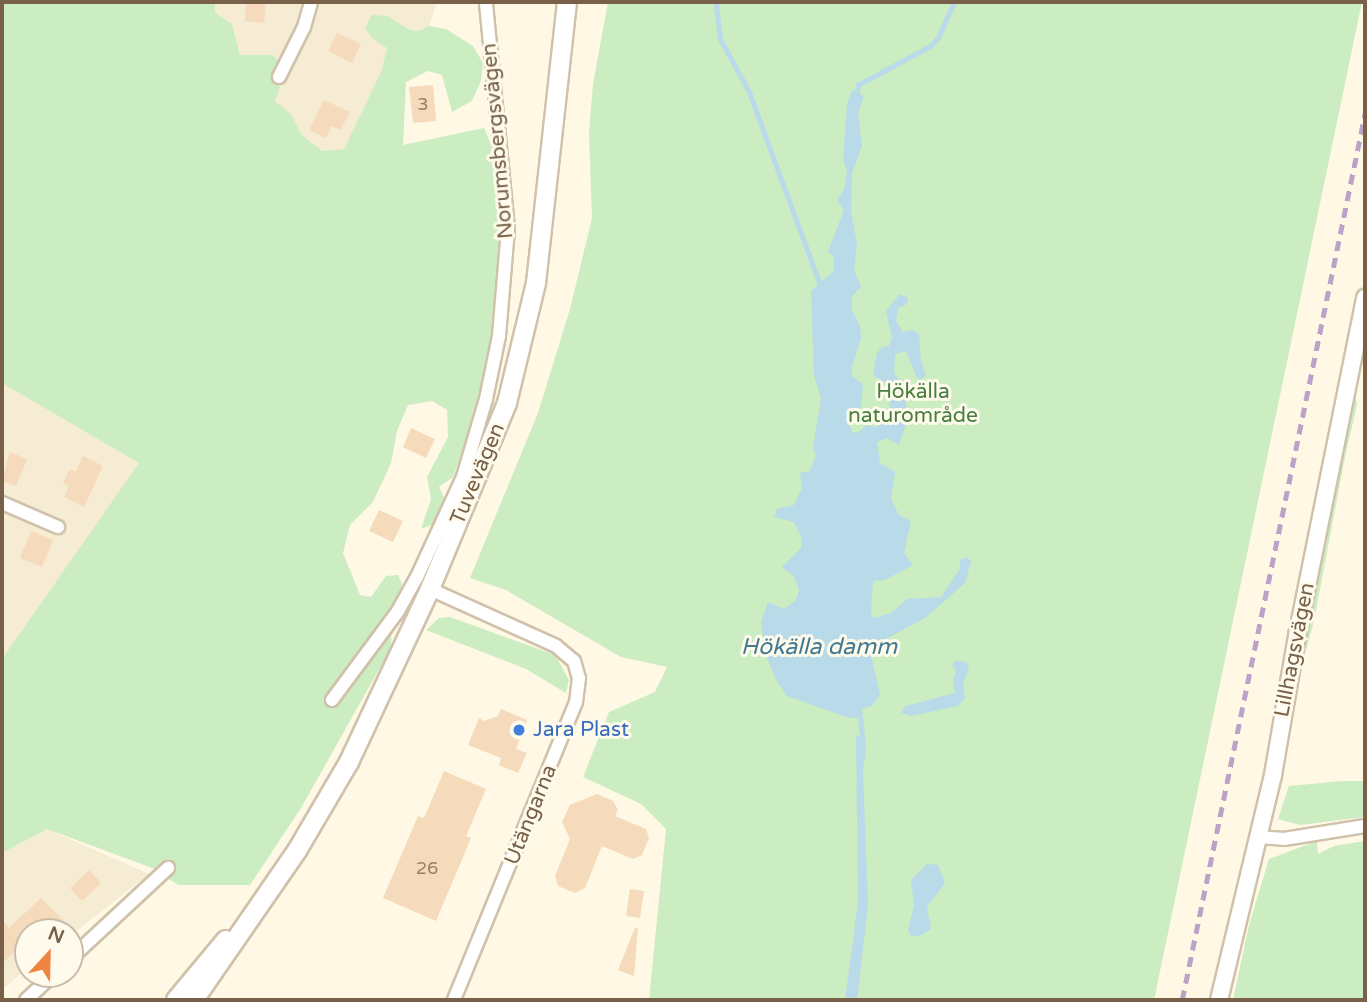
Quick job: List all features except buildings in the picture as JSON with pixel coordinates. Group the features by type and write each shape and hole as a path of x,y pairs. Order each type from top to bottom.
{"main road":[{"name":"Tuvevägen","path":"194,1000 326,804 370,720 430,589 508,403 529,319 567,2"},
{"name":"Tuvevägen","path":"176,1000 259,904"}],"street":[{"path":"279,77 304,27 312,2"},
{"name":"Norumsbergsvägen","path":"332,701 398,611 417,577 463,477 486,399 499,336 508,228 486,2"},
{"name":"Lillhagsvägen","path":"1219,1000 1273,775 1298,631 1365,298"},
{"path":"2,503 58,527"},
{"name":"Utängarna","path":"430,589 565,652 578,668 579,678 576,702 454,1000"},
{"path":"1257,837 1284,839 1365,826"},
{"path":"84,947 168,868"},
{"path":"26,1000 39,988"}],"shaded area":[{"path":"215,2 437,2 429,26 419,31 408,29 388,16 387,47 381,72 344,149 321,151 302,135 291,114 274,101 273,55 240,55 232,24 215,13"},
{"path":"2,383 140,463 2,659"},
{"path":"47,829 149,874 84,925 84,918 14,918 14,980 2,990 2,853"}],"green space":[{"path":"2,2 215,2 215,13 232,24 240,55 273,55 286,70 275,101 291,114 302,135 322,151 344,149 381,72 387,48 373,39 365,28 372,15 388,16 408,29 419,31 429,26 446,29 473,46 483,63 481,81 472,101 452,112 442,75 428,71 406,82 403,145 484,128 491,144 500,236 498,296 490,350 474,419 453,477 439,487 446,502 439,522 421,529 431,499 427,477 448,437 447,410 432,401 408,405 397,431 391,463 373,502 350,525 343,553 360,595 371,597 386,576 398,575 402,584 392,612 391,648 301,808 250,885 178,885 155,869 47,829 2,853 2,659 139,463 2,383"},
{"name":"Hökälla naturområde","path":"608,2 1362,2 1154,1000 649,1000 666,829 641,804 583,777 609,712 655,692 667,667 621,657 506,590 470,578 538,413 570,309 592,218 589,133 593,84"},
{"path":"1356,397 1357,405 1314,621 1295,690 1354,398"},
{"path":"450,617 555,655 569,680 566,693 526,669 426,630 439,618"},
{"path":"1365,781 1365,817 1300,825 1278,819 1289,786"},
{"path":"1317,841 1318,854 1334,846 1365,841 1365,1000 1233,1000 1249,925 1269,859"}],"water":[{"name":"Hökälla damm","path":"852,90 864,96 858,113 862,146 852,173 851,212 857,244 854,270 861,287 852,296 852,311 860,325 861,338 852,376 863,384 861,407 852,410 848,419 852,432 858,433 866,425 877,427 889,410 891,387 873,375 877,353 882,347 889,346 892,338 886,311 900,294 908,298 907,304 898,308 896,321 903,332 912,330 919,334 921,361 926,375 921,380 916,376 906,351 895,354 894,373 905,388 907,421 899,445 887,438 877,442 880,463 895,472 891,499 899,515 911,521 904,553 913,565 885,580 873,581 871,615 874,618 891,613 907,599 941,597 960,569 960,560 966,557 971,561 965,583 925,618 884,640 871,655 880,695 872,706 862,709 860,717 849,718 787,696 776,680 765,653 761,622 768,602 784,609 796,600 799,590 794,576 782,567 801,548 802,539 794,522 774,517 777,509 794,505 802,488 800,473 810,471 816,455 813,448 821,398 814,376 811,291 834,271 834,257 828,252 844,210 837,200 844,190 847,172 843,159 847,105"},
{"path":"956,661 966,662 969,668 963,684 965,698 958,706 911,716 901,713 906,706 955,693 953,680 956,672 952,664"},
{"path":"856,735 865,738 866,748 863,772 868,905 857,1000 845,1000 858,902"},
{"path":"927,864 938,865 945,883 927,907 931,929 919,936 911,936 908,931 914,904 911,880"}],"waterway":[{"path":"716,2 721,40 749,91 821,287"},
{"path":"856,98 858,85 930,46 938,38 954,2"},
{"path":"860,712 863,741"}],"railway":[{"path":"1182,1000 1365,113"}],"place":[{"name":"Jara Plast","path":"519,730"}]}
